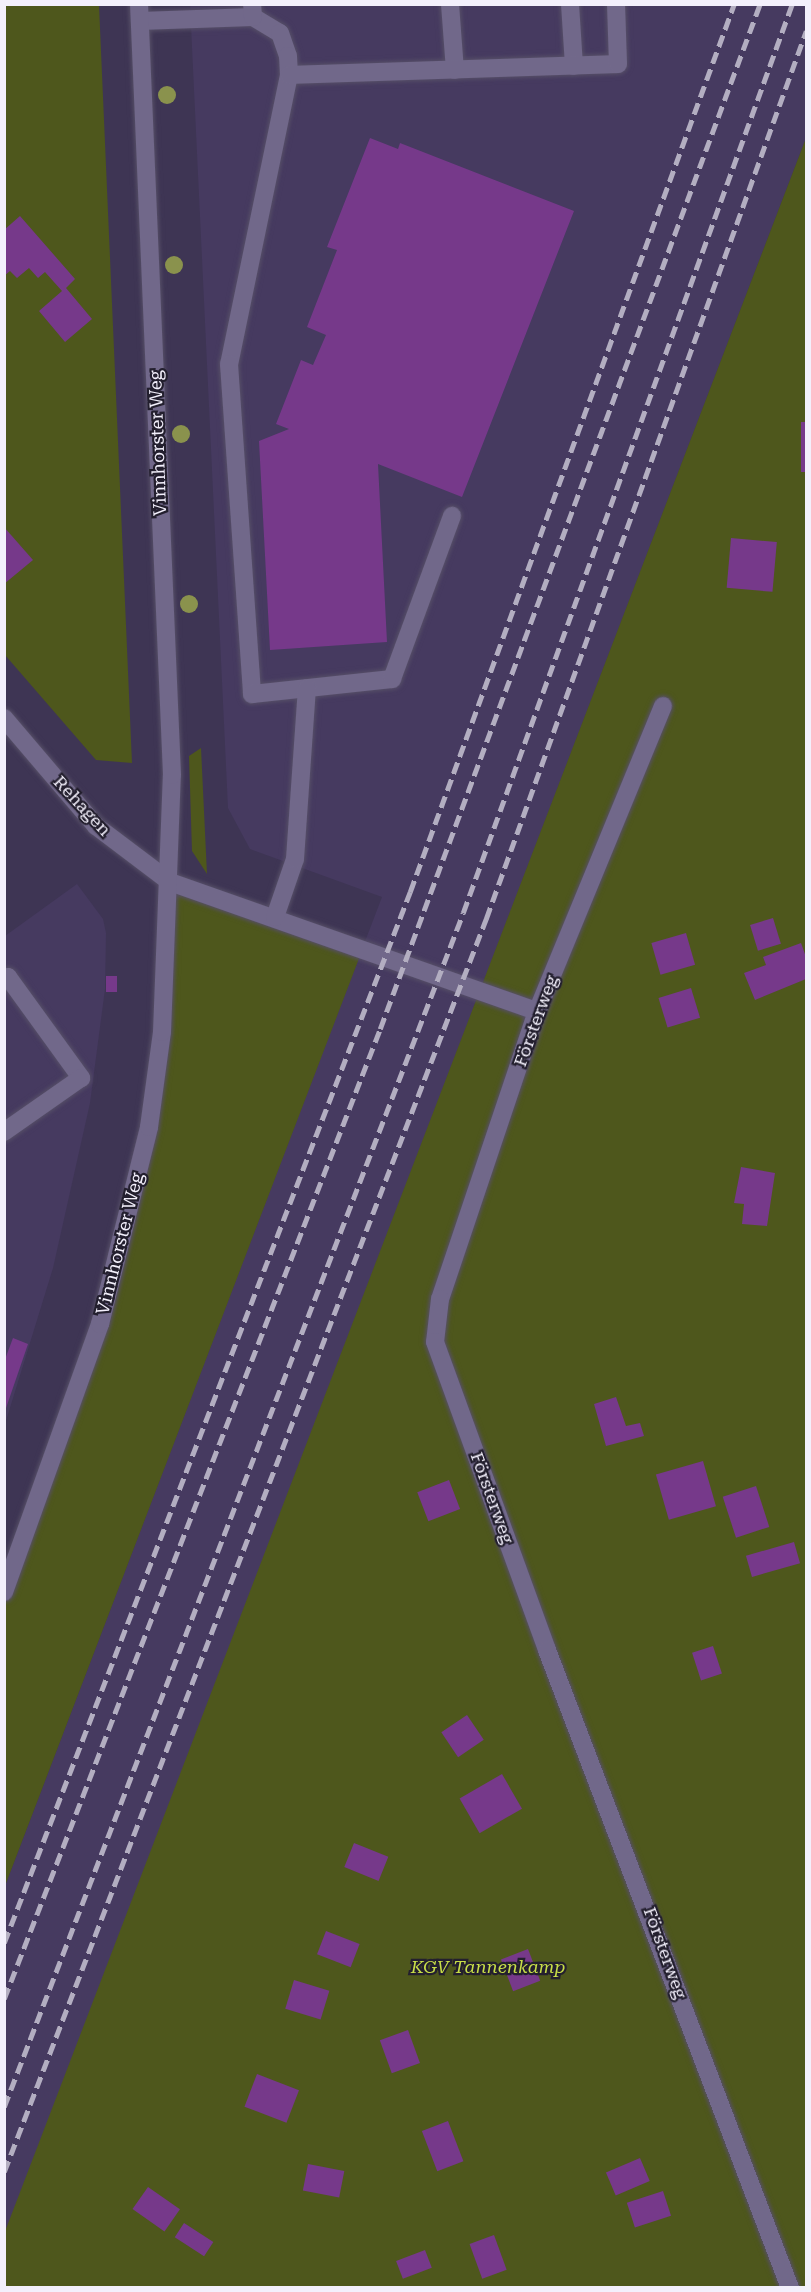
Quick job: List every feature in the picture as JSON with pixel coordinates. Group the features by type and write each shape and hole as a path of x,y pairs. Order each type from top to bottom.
{"street":[{"path":"450,4 455,70"},
{"path":"570,4 573,66"},
{"path":"289,75 618,64 616,4"},
{"path":"139,13 252,11 280,33 288,56 289,75 230,364 252,694 392,679 452,516"},
{"name":"Vinnhorster Weg","path":"4,1592 100,1324 132,1203 149,1127 162,1032 170,882 172,775 139,13"},
{"path":"275,917 295,859 307,688"},
{"name":"Försterweg","path":"663,706 537,1011 440,1299 435,1342 539,1653 790,2288"},
{"name":"Rehagen","path":"4,718 96,826 170,882"},
{"path":"170,882 537,1011"},
{"path":"4,980 8,977 81,1078 4,1132"}],"shaded area":[{"path":"190,5 806,5 806,138 5,2234 5,1886 382,897 250,849 228,808"},
{"path":"77,884 103,919 106,933 105,989 90,1103 53,1268 5,1424 5,936"}],"green space":[{"path":"4,5 99,5 132,763 96,760 5,655"},
{"name":"KGV Tannenkamp","path":"806,138 806,2287 5,2287 4,2234"},
{"path":"201,748 207,874 192,851 189,756"},
{"path":"170,882 363,948 5,1886 5,1592 58,1449 149,1127"}],"building":[{"path":"370,138 398,149 400,143 574,211 462,497 378,464 387,642 270,650 259,441 289,429 276,424 301,360 313,365 326,335 307,327 337,250 327,247"},
{"path":"20,216 75,279 66,288 92,319 65,342 39,311 62,291 45,272 38,278 29,268 17,278 10,271 4,276 4,230"},
{"path":"801,422 806,422 806,472 801,472"},
{"path":"4,527 33,560 4,584"},
{"path":"731,538 777,542 772,592 727,588"},
{"path":"773,918 781,944 758,951 750,925"},
{"path":"686,933 695,965 660,975 651,943"},
{"path":"801,943 806,957 806,979 755,1000 744,973 766,965 763,957"},
{"path":"106,976 117,976 117,992 106,992"},
{"path":"691,988 700,1018 668,1028 658,998"},
{"path":"741,1167 775,1173 767,1226 742,1224 744,1204 734,1203"},
{"path":"13,1338 28,1344 5,1411 4,1362"},
{"path":"616,1397 626,1426 640,1423 644,1436 606,1446 594,1404"},
{"path":"703,1461 716,1506 669,1520 656,1475"},
{"path":"449,1480 460,1509 428,1521 417,1492"},
{"path":"756,1486 769,1527 736,1538 723,1497"},
{"path":"794,1542 800,1563 752,1577 746,1556"},
{"path":"713,1646 722,1674 701,1680 692,1653"},
{"path":"467,1715 484,1740 458,1757 441,1732"},
{"path":"502,1774 522,1809 480,1833 460,1798"},
{"path":"354,1843 388,1857 379,1881 344,1867"},
{"path":"326,1931 360,1944 351,1967 317,1954"},
{"path":"528,1949 540,1981 513,1991 501,1959"},
{"path":"294,1980 329,1991 321,2020 285,2009"},
{"path":"408,2030 420,2063 392,2073 380,2040"},
{"path":"257,2074 299,2090 286,2123 244,2107"},
{"path":"448,2121 463,2161 437,2171 422,2131"},
{"path":"640,2158 650,2181 616,2195 606,2172"},
{"path":"308,2164 344,2171 339,2198 303,2191"},
{"path":"148,2187 180,2209 164,2231 133,2209"},
{"path":"663,2191 671,2216 635,2227 627,2203"},
{"path":"184,2223 213,2242 204,2256 175,2237"},
{"path":"494,2235 507,2270 482,2279 470,2244"},
{"path":"425,2250 432,2268 403,2279 396,2261"}],"railway":[{"path":"4,1943 410,892 734,4"},
{"path":"4,1999 380,1029 760,4"},
{"path":"4,2107 463,913 792,4"},
{"path":"4,2172 486,919 806,31"}]}
